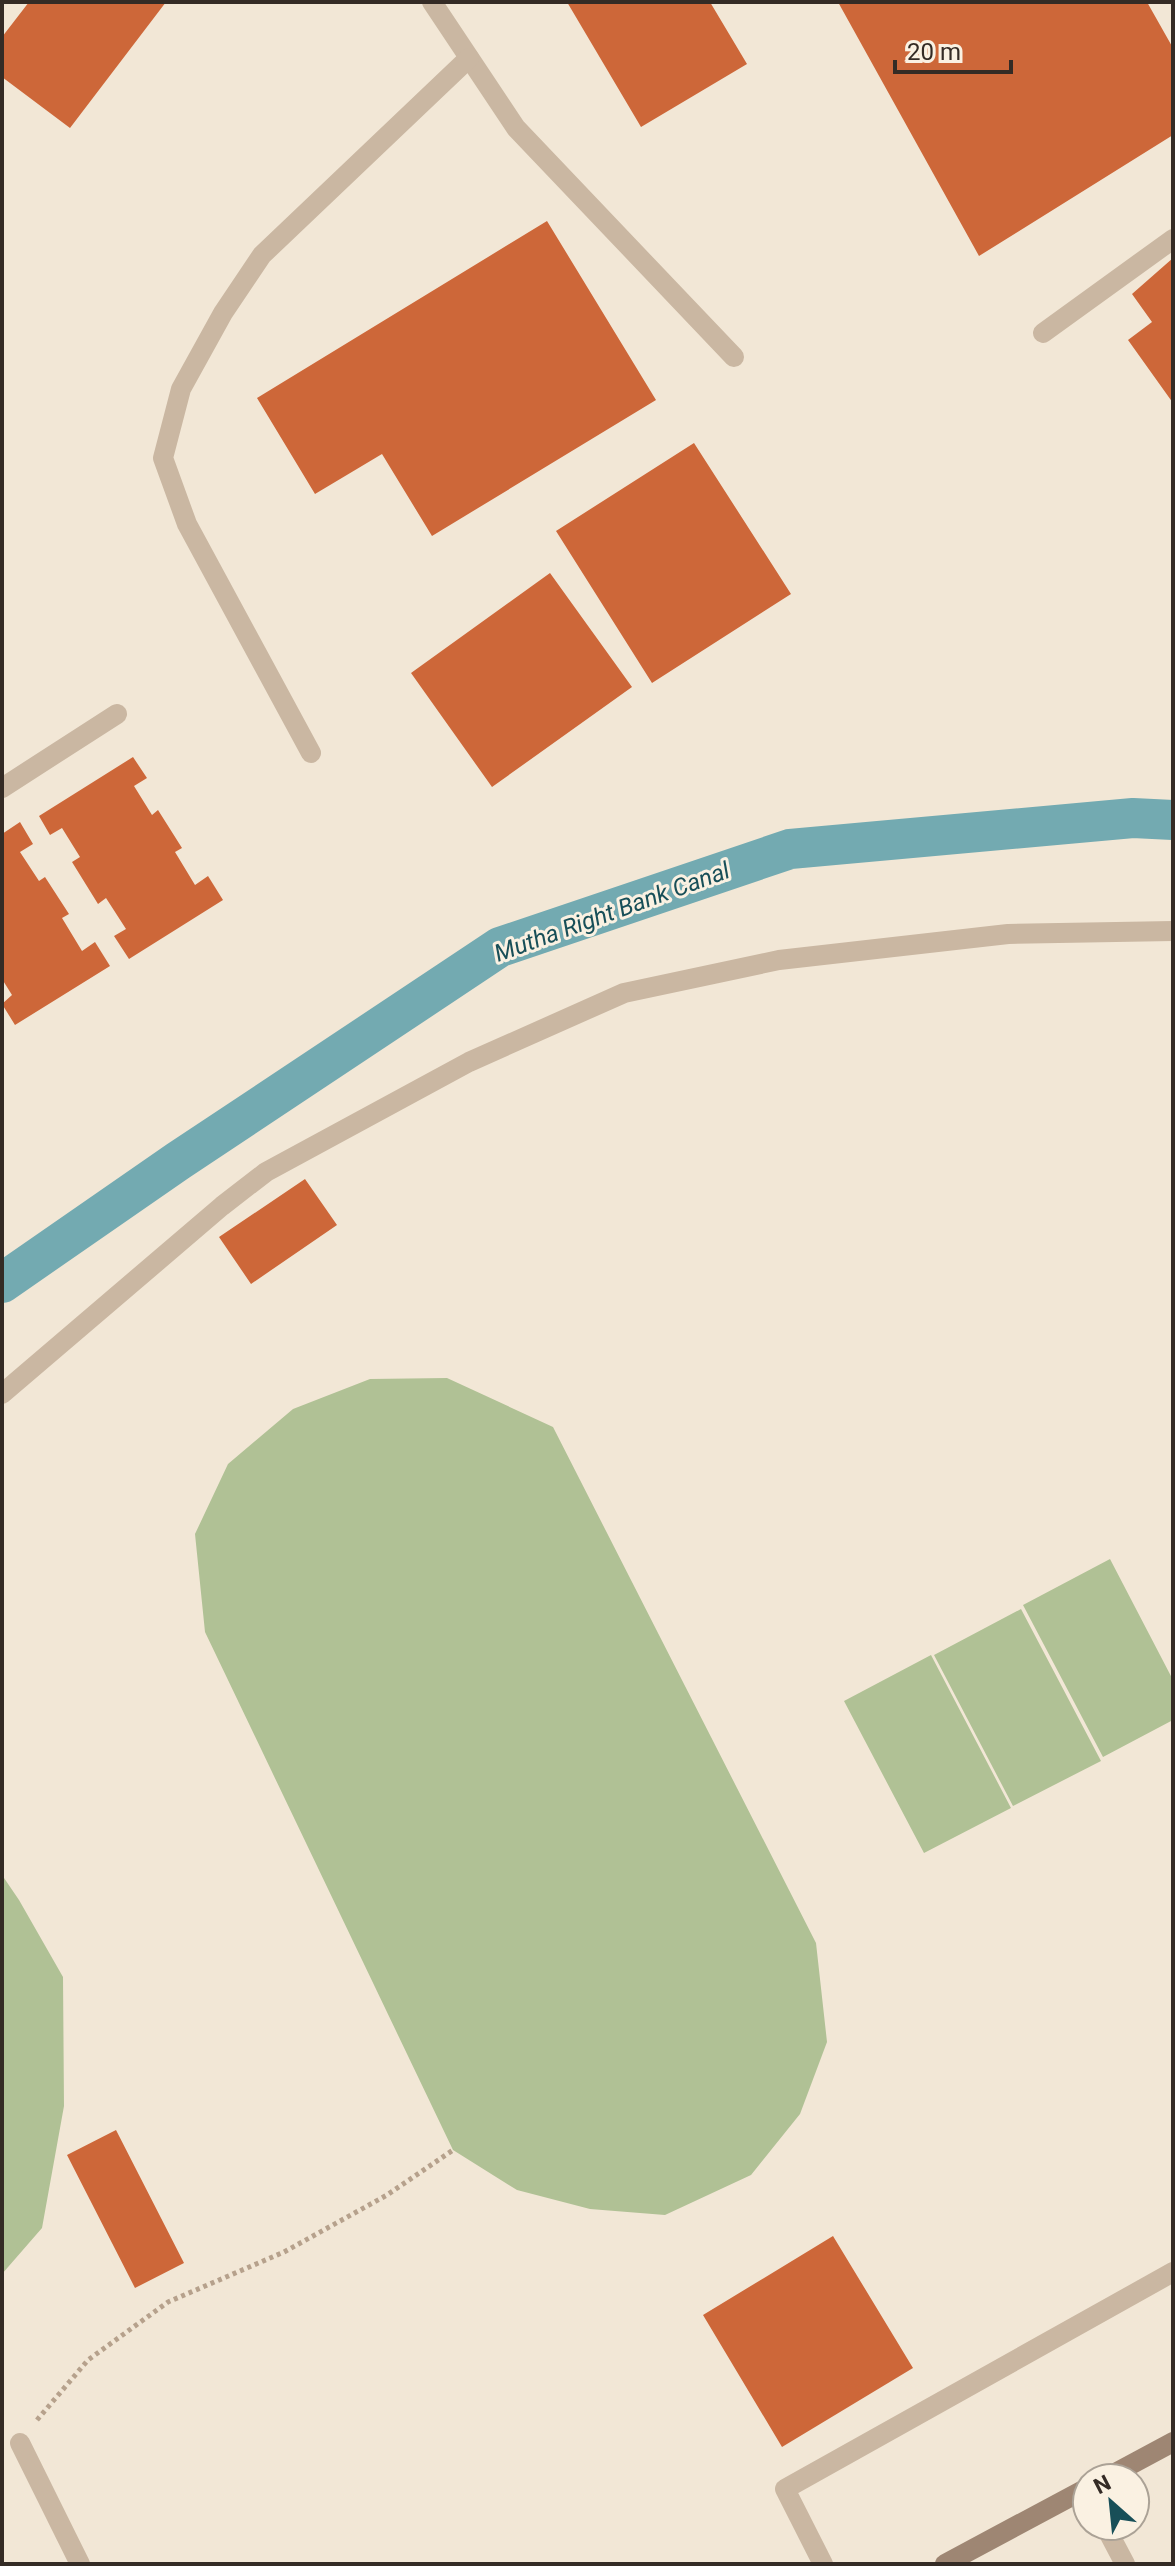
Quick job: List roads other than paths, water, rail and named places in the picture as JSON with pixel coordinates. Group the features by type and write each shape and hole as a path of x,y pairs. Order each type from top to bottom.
{"main road":[{"path":"1136,2462 1173,2442"},
{"path":"945,2564 1071,2497"}],"street":[{"path":"432,2 516,128 734,357"},
{"path":"311,753 187,524 163,458 181,389 223,313 262,255 469,58"},
{"path":"1043,333 1173,239"},
{"path":"2,788 117,714"},
{"path":"2,1394 266,1172 469,1062 624,993 779,960 962,939 1008,934 1173,931"},
{"path":"823,2564 785,2489 1173,2272"},
{"path":"20,2443 80,2564"},
{"path":"1113,2542 1125,2564"}],"waterway":[{"name":"Mutha Right Bank Canal","path":"2,1283 178,1161 500,947 790,849 1133,818 1173,820"}]}
